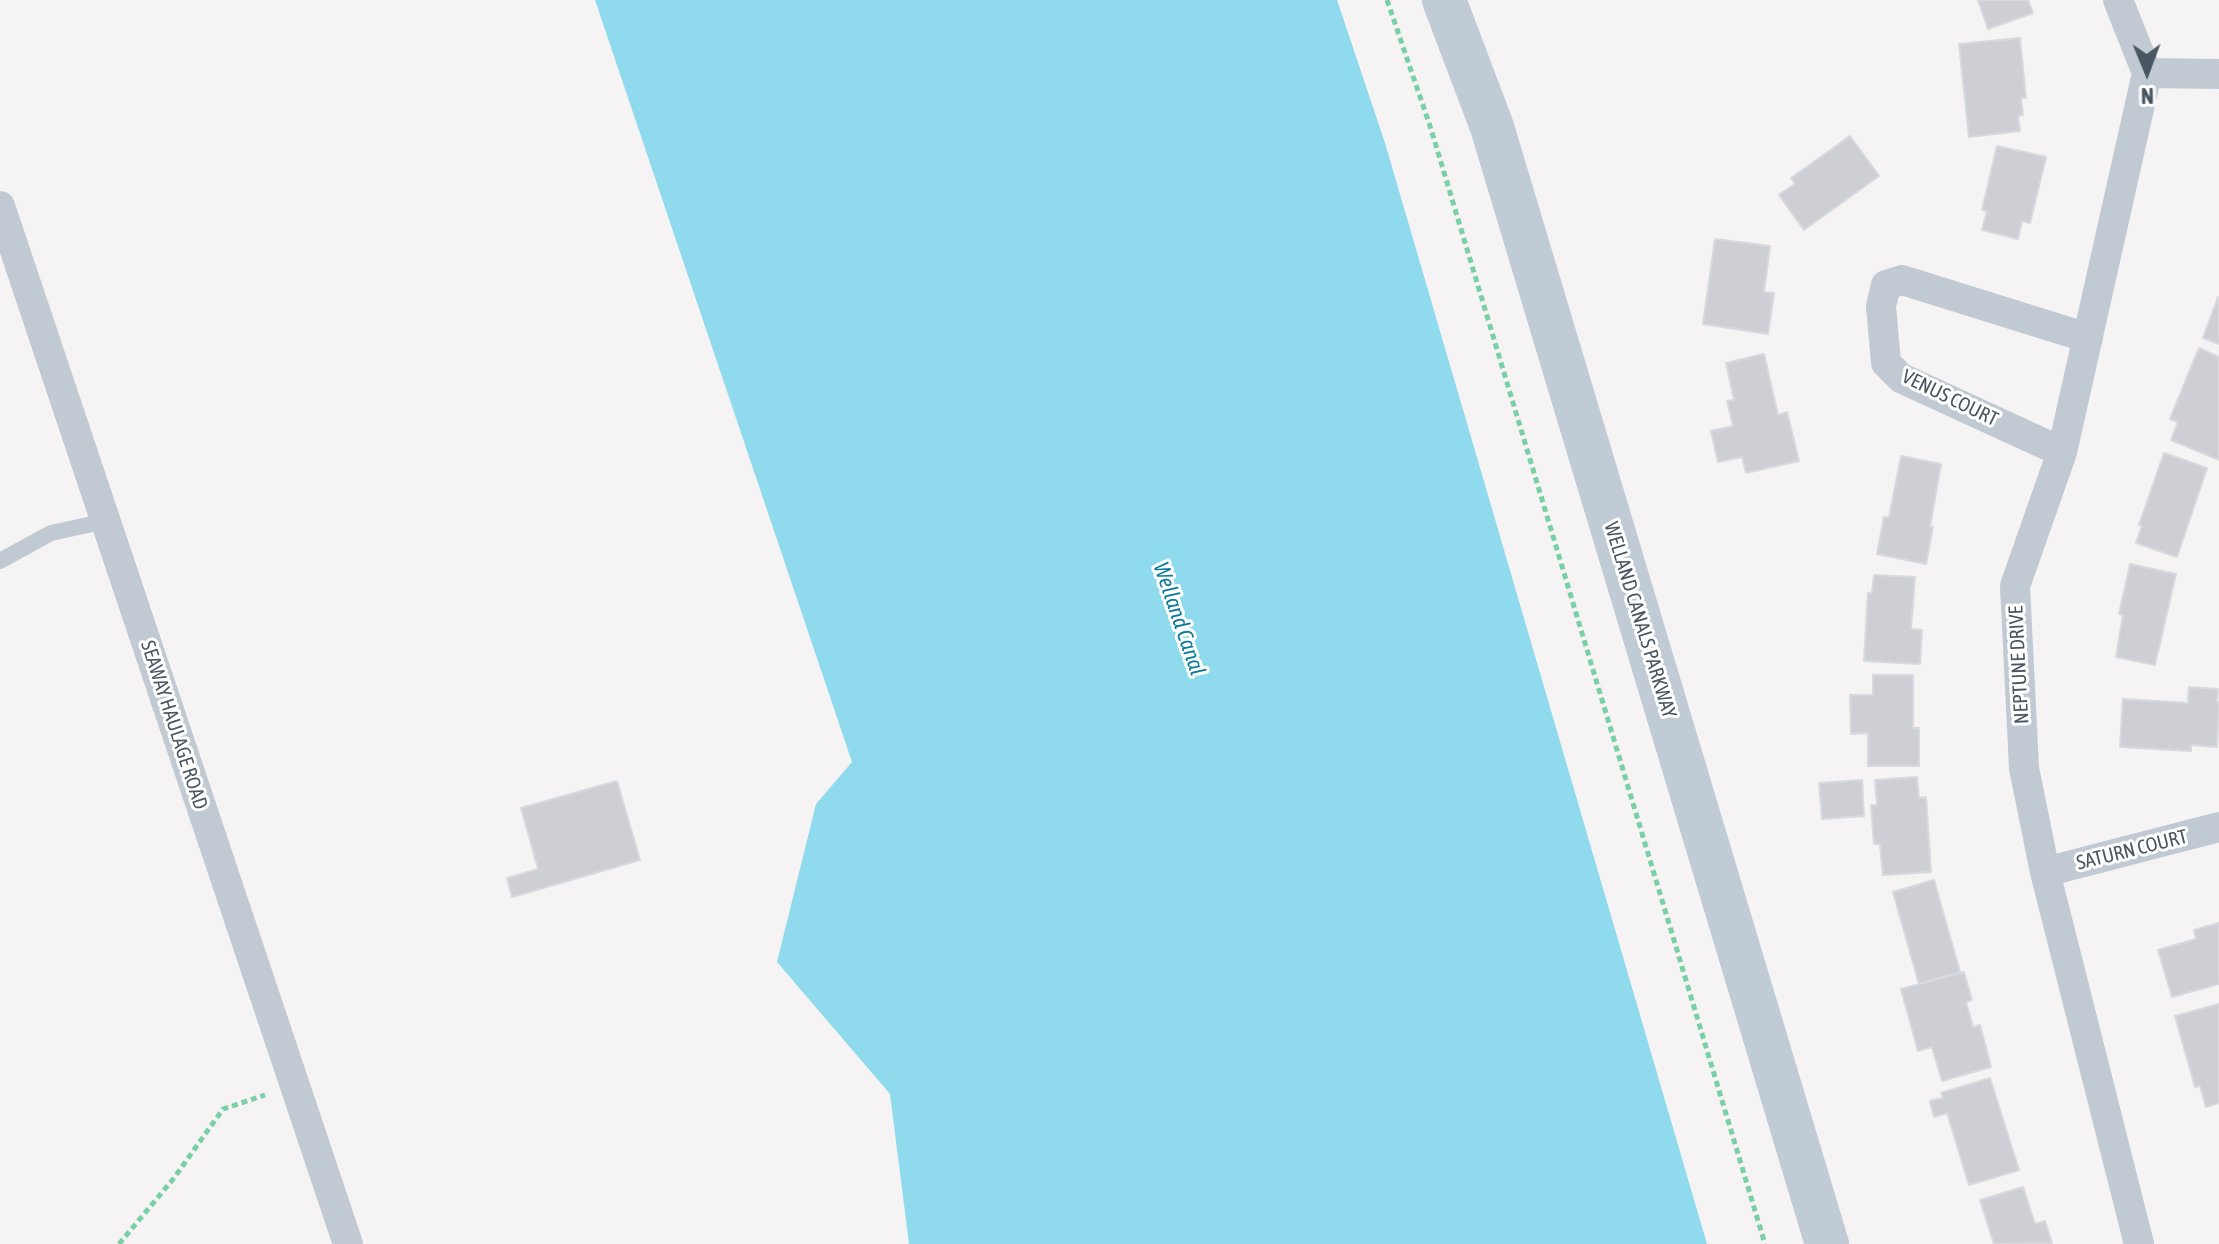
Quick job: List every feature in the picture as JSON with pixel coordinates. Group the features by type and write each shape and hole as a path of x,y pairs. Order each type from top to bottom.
{"main road":[{"name":"WELLAND CANALS PARKWAY","path":"1444,0 1492,127 1827,1244"}],"street":[{"path":"2118,0 2147,73 2219,74"},
{"name":"NEPTUNE DRIVE","path":"2139,1244 2045,872 2024,768 2015,586 2062,452 2147,73"},
{"name":"SEAWAY HAULAGE ROAD","path":"0,206 348,1244"},
{"name":"VENUS COURT","path":"2062,452 1901,378 1886,363 1881,306 1886,285 1902,280 2088,338"},
{"name":"SATURN COURT","path":"2045,872 2219,827"}],"lane":[{"path":"0,561 51,533 106,521"}],"path":[{"path":"1387,0 1431,129 1765,1244"},
{"path":"119,1244 174,1178 223,1109 294,1085"}],"water":[{"name":"Welland Canal","path":"595,0 1337,0 1385,143 1707,1244 909,1244 890,1094 777,962 816,804 852,762"}],"building":[{"path":"1978,0 2028,0 2033,13 1988,29"},
{"path":"2020,38 2026,98 2021,98 2023,115 2018,116 2020,131 1969,137 1959,44"},
{"path":"1850,136 1879,176 1804,230 1779,195 1795,184 1791,178"},
{"path":"1997,146 2046,157 2030,223 2022,221 2018,239 1982,230 1987,211 1982,210"},
{"path":"1715,239 1770,246 1764,292 1774,293 1768,334 1703,324"},
{"path":"2219,298 2219,344 2203,338"},
{"path":"2199,348 2219,357 2219,460 2171,440 2178,422 2170,419"},
{"path":"1764,354 1778,415 1787,412 1799,461 1746,473 1742,457 1718,462 1711,431 1733,426 1727,401 1734,400 1726,363"},
{"path":"2164,453 2207,468 2177,557 2136,543 2142,526 2139,525"},
{"path":"1901,456 1941,464 1926,564 1877,554 1884,517 1889,518"},
{"path":"2130,564 2176,574 2155,665 2116,657 2123,615 2119,614"},
{"path":"1874,575 1915,577 1911,629 1922,630 1920,664 1864,661 1868,593 1872,593"},
{"path":"1873,675 1913,675 1913,728 1919,728 1919,766 1868,766 1868,733 1851,734 1850,695 1873,695"},
{"path":"2189,687 2218,689 2217,747 2191,745 2191,751 2120,747 2123,699 2188,703"},
{"path":"1917,777 1919,798 1926,797 1931,872 1883,875 1880,844 1874,844 1871,805 1877,805 1875,780"},
{"path":"1862,780 1864,816 1822,819 1819,783"},
{"path":"617,781 640,860 512,897 507,878 538,869 521,808"},
{"path":"1934,880 1960,972 1919,984 1893,892"},
{"path":"2219,923 2219,984 2172,997 2158,950 2196,939 2194,930"},
{"path":"1964,972 1972,1000 1966,1002 1973,1027 1980,1025 1991,1067 1942,1081 1932,1047 1918,1051 1901,989"},
{"path":"2219,1004 2219,1103 2206,1107 2200,1086 2195,1087 2175,1016"},
{"path":"1990,1078 2019,1170 1969,1185 1947,1113 1934,1117 1930,1101 1943,1098 1941,1093"},
{"path":"2023,1187 2035,1224 2045,1221 2052,1243 1994,1244 1980,1200"}]}
